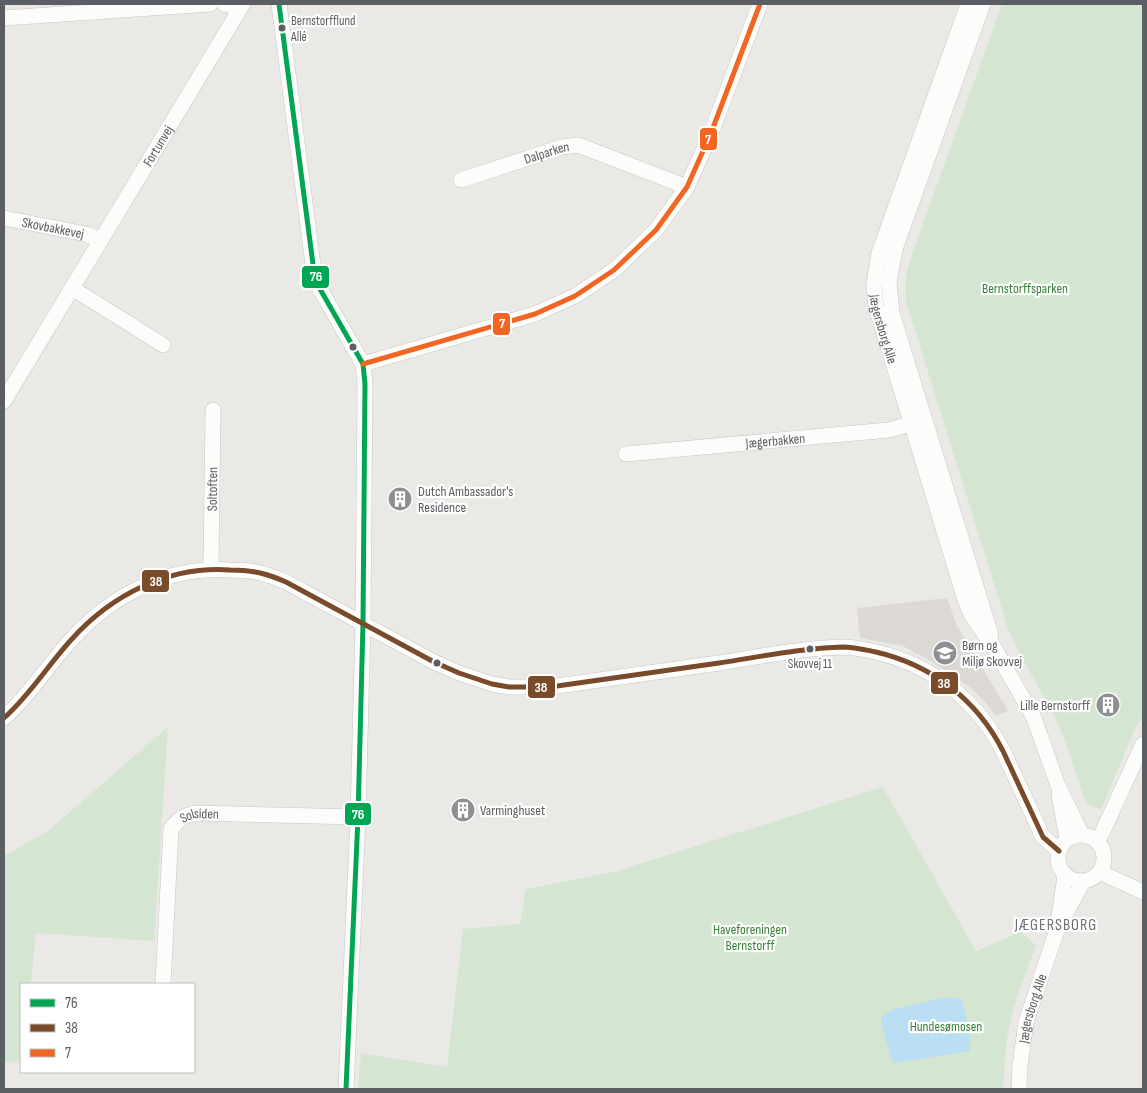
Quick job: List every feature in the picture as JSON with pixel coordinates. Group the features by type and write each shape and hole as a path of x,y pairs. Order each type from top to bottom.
{"street":[{"path":"4,18 210,4"},
{"path":"224,4 241,6"},
{"path":"279,4 314,272 320,289 363,364 365,403 363,623 358,818 346,1089"},
{"path":"363,364 535,314 575,296 614,270 656,230 686,187 711,133 760,4"},
{"name":"Jægersborg Alle","path":"968,4 876,262 874,285 878,316 918,422 996,651 1034,718 1057,783 1069,842"},
{"name":"Jægersborg Alle","path":"918,422 892,313 889,293 890,271 895,248 983,4"},
{"name":"Fortunvej","path":"4,401 10,378 72,288 241,6"},
{"name":"Dalparken","path":"461,180 562,147 578,145 686,187"},
{"name":"Skovbakkevej","path":"4,218 86,234 100,240"},
{"path":"72,288 163,345"},
{"name":"Soltoften","path":"211,568 213,410"},
{"name":"Jægerbakken","path":"626,454 889,430 918,422"},
{"path":"4,718 18,705 71,640 91,620 123,597 152,582 181,572 211,568 263,573 286,582 459,674 492,684 520,688 550,687 844,647 897,658 919,666 946,682 980,714 996,738 1042,837 1069,842 1089,836 1097,841 1102,848 1104,862 1100,872 1092,879 1083,882 1072,880 1060,869 1058,862 1069,842"},
{"path":"1097,841 1143,744"},
{"name":"Solsiden","path":"163,983 171,829 178,820 186,815 195,813 358,818"},
{"path":"1100,872 1143,892"},
{"name":"Jægersborg Alle","path":"1019,1089 1020,1058 1026,1022 1057,930 1066,876"},
{"name":"Jægersborg Alle","path":"1057,930 1083,882"}],"shaded area":[{"name":"Børn og Miljø Skovvej","path":"947,598 957,626 1008,711 996,716 970,687 931,661 903,646 860,638 857,608"}],"green space":[{"name":"Bernstorffsparken","path":"1002,4 1143,4 1143,718 1136,726 1101,810 1086,803 1061,730 1008,629 906,301 906,276 911,257"},
{"path":"168,727 154,941 36,933 31,983 20,983 20,1060 4,1063 4,856 49,830"},
{"name":"Haveforeningen Bernstorff","path":"883,787 976,951 1020,932 1036,945 1012,1013 1006,1048 1003,1089 358,1089 361,1053 447,1067 463,929 520,924 526,889 617,871"}],"water":[{"path":"942,998 962,1000 970,1036 970,1051 893,1063 881,1024 881,1017 895,1009"}],"transit line":[{"name":"76","path":"279,4 314,272 320,289 363,364 365,384 363,623 358,817 346,1089"},
{"name":"7","path":"363,364 535,314 575,296 614,270 656,230 687,187 711,133 760,4"},
{"name":"38","path":"4,718 22,700 71,640 105,609 123,597 143,586 185,573 207,570 252,571 286,582 434,662 459,673 492,684 509,687 550,687 812,649 856,648 896,658 916,666 951,687 980,716 1003,751 1043,837 1059,851"}],"place":[{"name":"Bernstorfflund Allé","path":"282,28"},
{"name":"Dutch Ambassador's Residence","path":"400,499"},
{"name":"Skovvej 11","path":"810,649"},
{"name":"Børn og Miljø Skovvej","path":"945,653"},
{"name":"Lille Bernstorff","path":"1108,705"},
{"name":"Varminghuset","path":"463,810"}],"district":[{"name":"JÆGERSBORG","path":"1056,925"}],"park label":[{"name":"Hundesømosen","path":"946,1026"}]}
